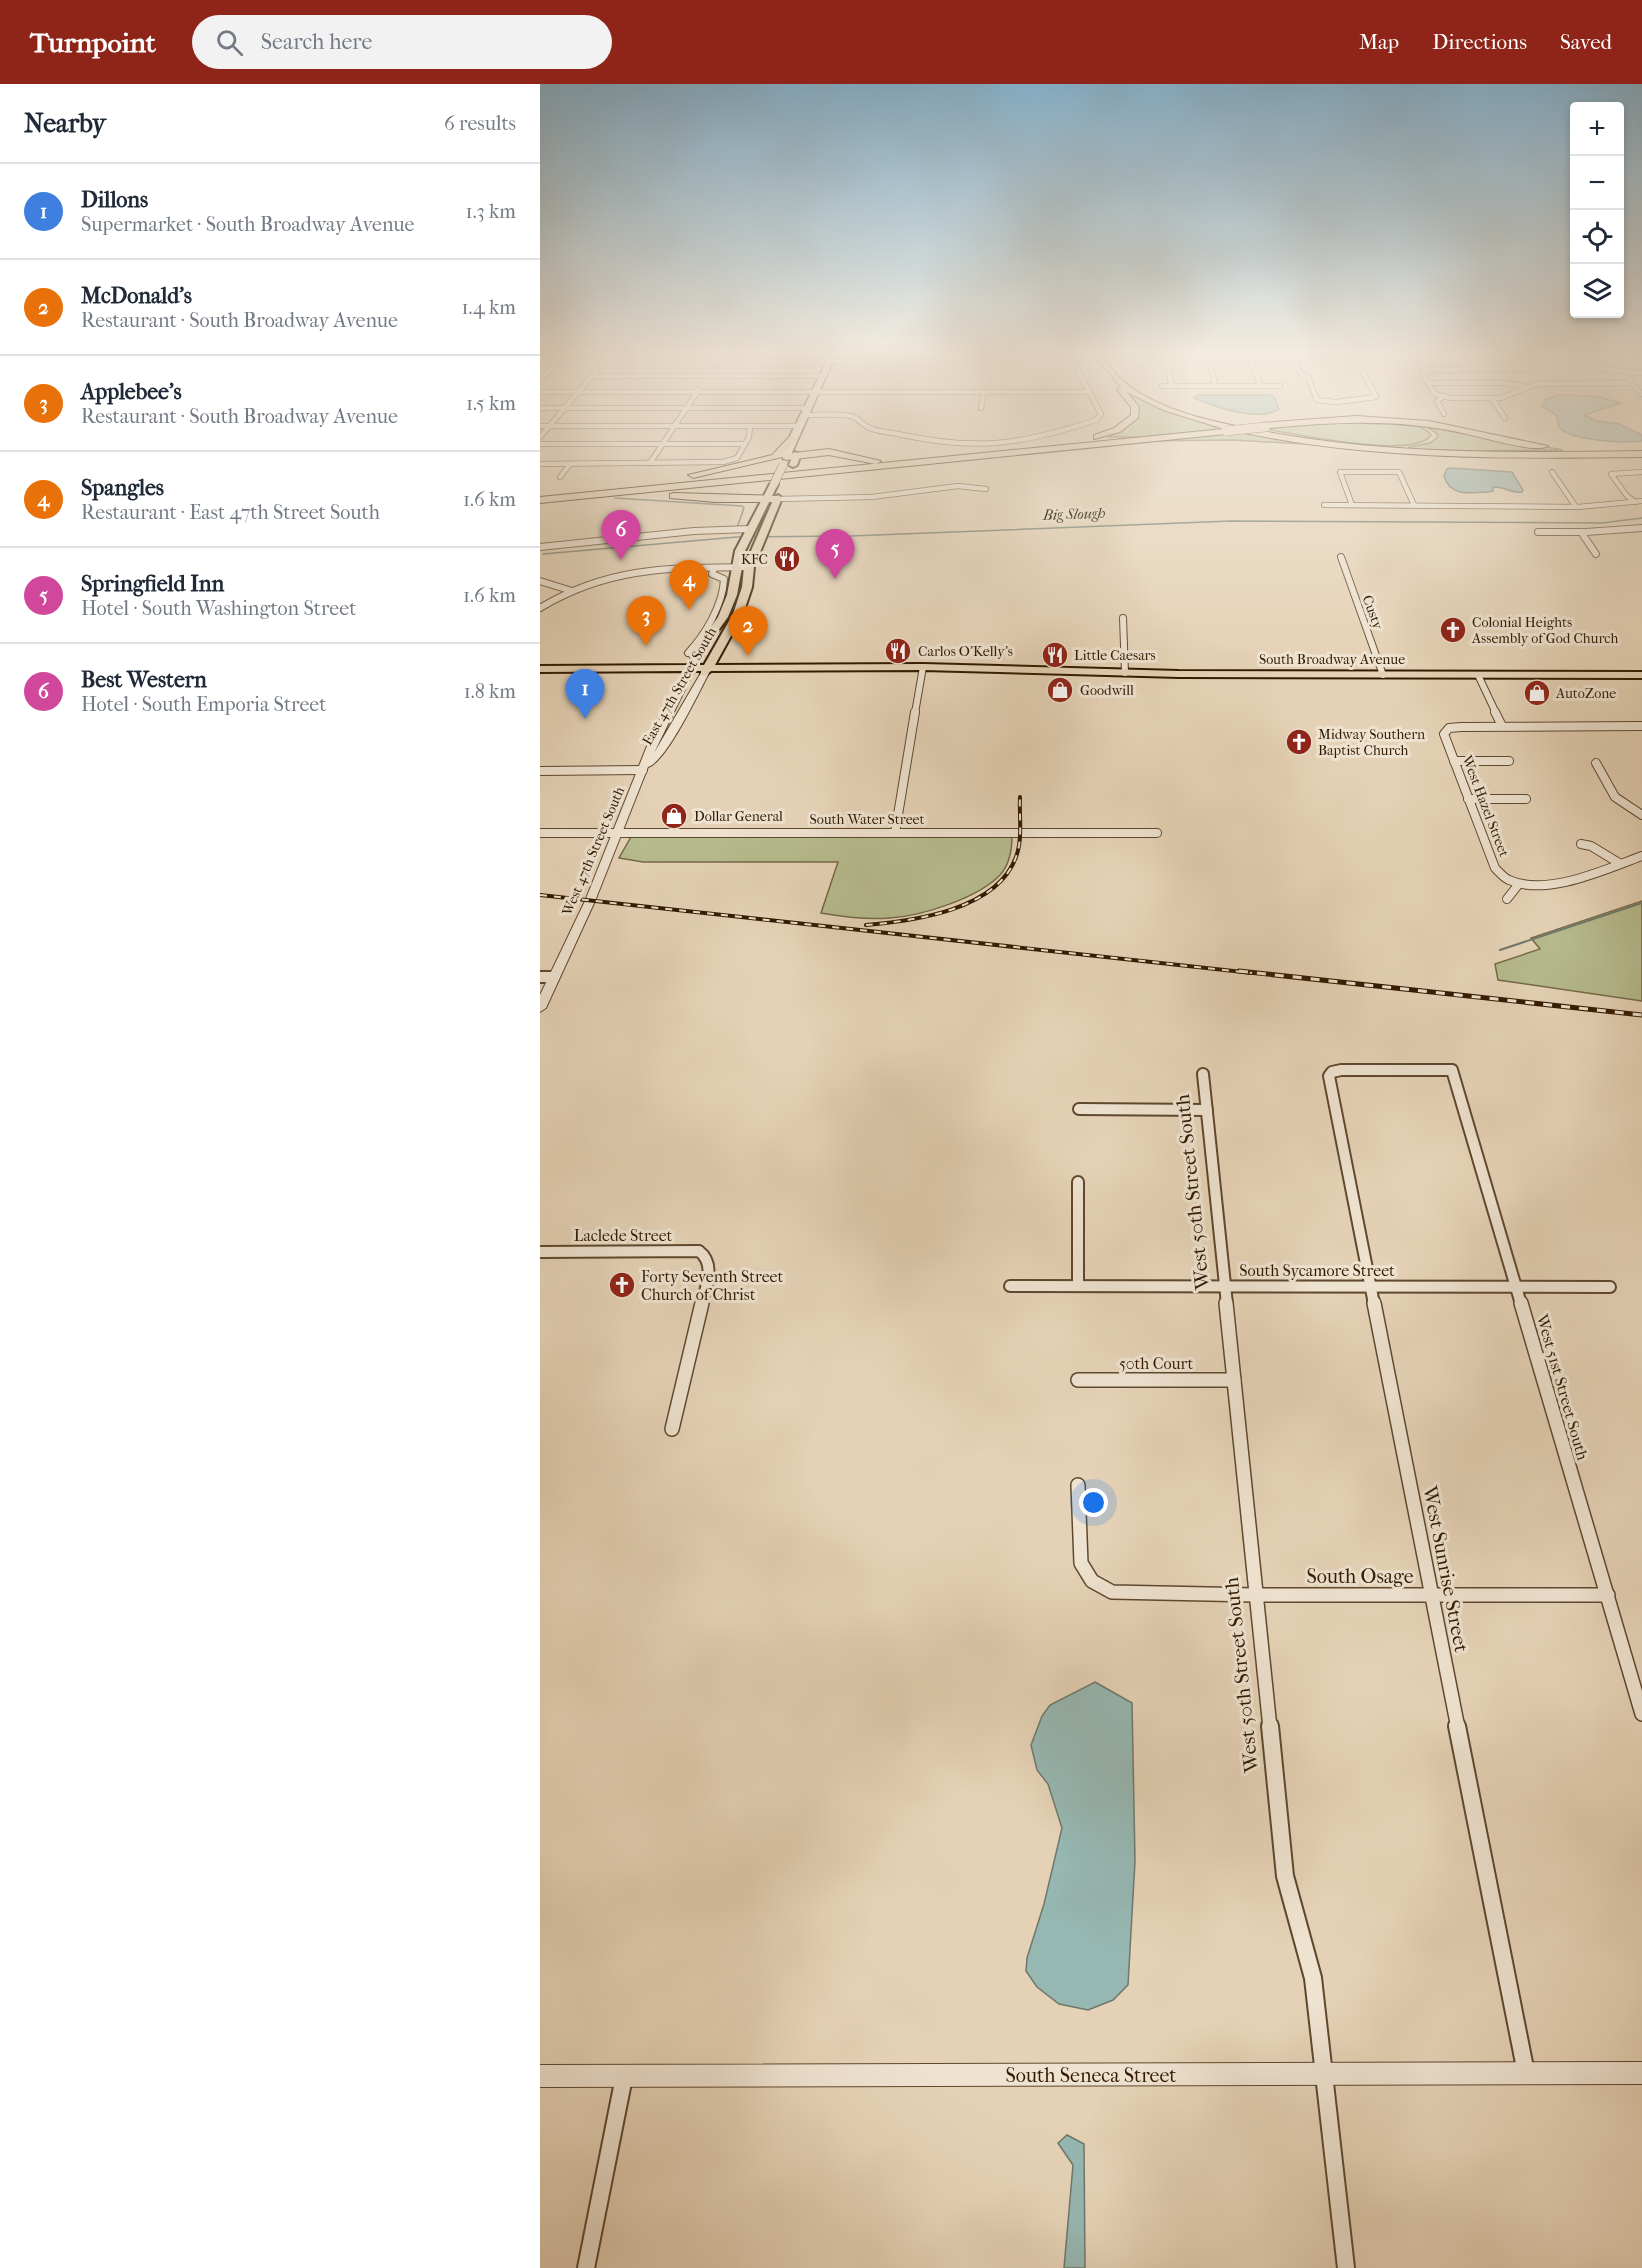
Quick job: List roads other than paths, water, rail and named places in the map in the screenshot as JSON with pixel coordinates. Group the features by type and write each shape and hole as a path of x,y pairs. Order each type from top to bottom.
{"highway":[{"path":"604,490 678,479 775,457 784,452"},
{"path":"791,465 797,454 821,452 842,453 875,461 995,452"},
{"path":"540,500 1023,452"},
{"path":"1399,452 1501,455 1642,452"},
{"path":"1406,452 1416,453"},
{"path":"1442,452 1642,452"},
{"path":"540,495 604,490 791,465 948,457"},
{"path":"752,479 727,484 717,491 725,494 773,494"},
{"path":"540,500 649,495 773,494"}],"main road":[{"name":"East 47th Street South","path":"707,671 738,614 747,587 749,567 762,537 773,494 785,483 794,452"},
{"name":"East 47th Street South","path":"690,671 702,646 723,617 732,594 736,567 748,534 791,465"},
{"path":"732,594 737,598 732,611 738,614"},
{"path":"723,617 731,618 723,633 724,638"},
{"name":"South Broadway Avenue","path":"540,671 922,670 1125,674 1642,675"}],"street":[{"path":"650,464 658,452"},
{"path":"540,464 710,463 733,460 740,452"},
{"path":"560,477 570,464"},
{"path":"617,472 622,464"},
{"path":"1352,505 1340,472 1399,473 1414,506"},
{"path":"1552,472 1576,507"},
{"path":"1635,502 1627,496 1611,475 1612,473 1642,472"},
{"path":"773,494 852,498 958,486 986,489"},
{"path":"1324,505 1576,507 1642,501"},
{"path":"1538,532 1642,528"},
{"path":"540,547 694,531 748,534"},
{"path":"1581,532 1596,554"},
{"name":"Custy","path":"1341,557 1383,675"},
{"path":"540,608 601,579 630,572 749,567"},
{"path":"688,652 711,616 725,582 712,574 714,568"},
{"path":"540,581 573,591"},
{"path":"711,616 723,617"},
{"path":"1123,618 1125,674"},
{"path":"895,833 922,670"},
{"name":"East 47th Street South","path":"643,770 656,736 690,671"},
{"name":"East 47th Street South","path":"643,770 662,750 707,671"},
{"path":"1478,675 1502,726 1642,726"},
{"name":"West Hazel Street","path":"1502,726 1449,729 1444,734 1495,868 1500,875 1518,885"},
{"path":"1454,761 1509,761"},
{"path":"1596,763 1615,797 1642,815"},
{"path":"540,771 643,770"},
{"name":"West 47th Street South","path":"540,1008 590,901 643,770"},
{"path":"1468,799 1526,799"},
{"name":"South Water Street","path":"540,832 1157,832"},
{"path":"1581,844 1591,846 1619,863"},
{"path":"1507,900 1518,885 1553,884 1642,856"},
{"path":"540,977 554,977"},
{"name":"West Sunrise Street","path":"1452,1070 1341,1070 1332,1072 1329,1076 1526,2073"},
{"name":"West 51st Street South","path":"1452,1070 1642,1714"},
{"name":"West 50th Street South","path":"1203,1074 1285,1876 1313,1978 1346,2268"},
{"path":"1079,1109 1207,1110"},
{"path":"1078,1182 1078,1286"},
{"name":"Laclede Street","path":"540,1252 699,1251 705,1255 710,1262 708,1278 672,1429"},
{"name":"South Sycamore Street","path":"1010,1286 1516,1285 1610,1287"},
{"name":"50th Court","path":"1078,1380 1234,1380"},
{"name":"South Osage","path":"1078,1485 1080,1562 1083,1571 1100,1587 1112,1592 1255,1595 1607,1595"},
{"name":"South Seneca Street","path":"540,2076 1642,2073"},
{"path":"586,2268 624,2077"}],"water":[{"path":"1447,469 1512,472 1523,490 1518,492 1493,487 1493,491 1488,492 1456,491 1447,483 1444,476"},
{"path":"1095,1682 1132,1703 1135,1861 1128,1985 1113,2000 1088,2010 1059,2004 1037,1987 1026,1971 1027,1958 1044,1904 1062,1828 1048,1784 1037,1770 1031,1745 1042,1716 1050,1705"},
{"path":"1067,2135 1084,2144 1085,2268 1064,2268 1073,2165 1058,2143"}],"waterway":[{"path":"615,498 742,506 744,508 737,528"},
{"name":"Big Slough","path":"543,554 737,537 851,536 1231,521 1602,523 1642,518"},
{"path":"1500,950 1642,903"}],"railway":[{"path":"866,925 930,916 973,901 991,889 1006,875 1016,857 1020,835 1020,797"},
{"path":"540,895 1252,973"},
{"path":"1239,971 1642,1015"}],"place":[{"name":"KFC","path":"787,559"},
{"name":"Best Western","path":"621,560"},
{"name":"Springfield Inn","path":"835,579"},
{"name":"Spangles","path":"689,610"},
{"name":"Colonial Heights Assembly of God Church","path":"1453,630"},
{"name":"Applebee's","path":"646,646"},
{"name":"Carlos O'Kelly's","path":"898,651"},
{"name":"Little Caesars","path":"1055,655"},
{"name":"McDonald's","path":"748,656"},
{"name":"Goodwill","path":"1060,690"},
{"name":"AutoZone","path":"1537,693"},
{"name":"Dillons","path":"585,719"},
{"name":"Midway Southern Baptist Church","path":"1299,742"},
{"name":"Dollar General","path":"674,816"},
{"name":"Forty Seventh Street Church of Christ","path":"622,1285"}]}
